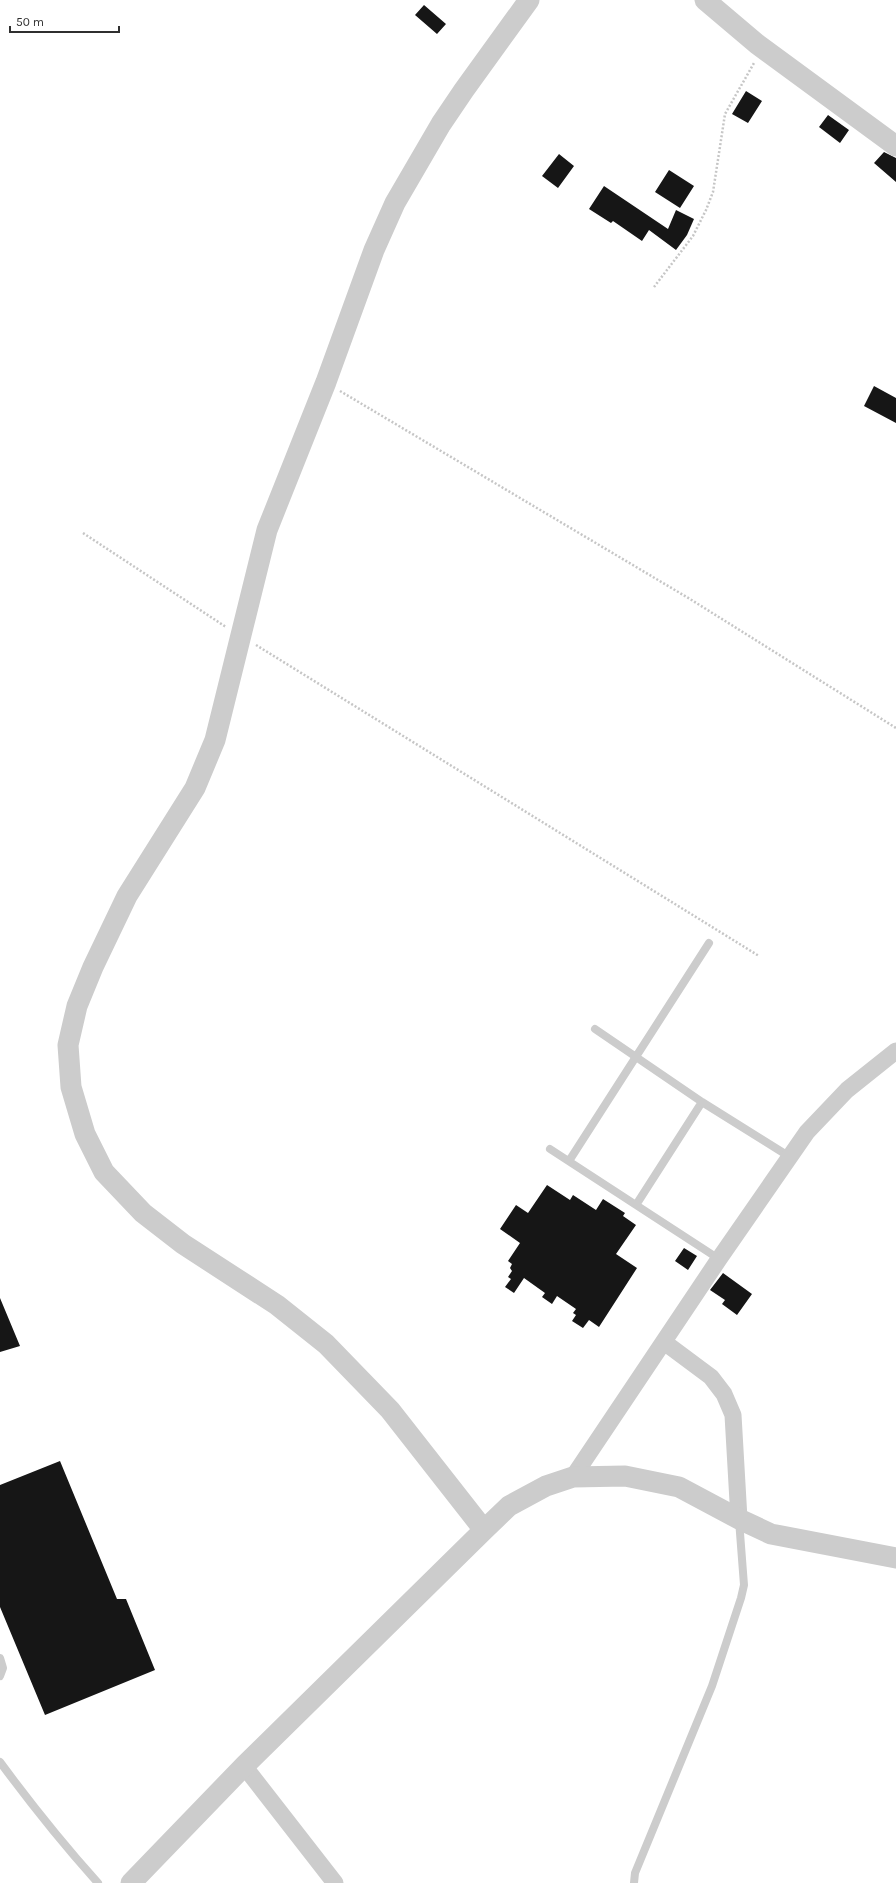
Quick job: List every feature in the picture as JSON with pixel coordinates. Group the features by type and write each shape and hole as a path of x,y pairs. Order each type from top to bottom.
{"street":[{"path":"484,1530 390,1410 326,1344 277,1305 183,1244 143,1213 104,1172 84,1134 73,1093 68,1045 77,1006 93,967 127,896 194,788 215,740 242,637 267,530 326,382 374,250 395,204 418,161 445,118 529,0"},
{"path":"705,0 763,49 896,146"},
{"path":"573,1477 719,1259 807,1132 847,1090 896,1050"},
{"path":"664,1342 711,1377 724,1394 733,1415 739,1519"},
{"path":"131,1883 244,1766 509,1506 546,1486 573,1477 625,1476 679,1487 739,1519 772,1534 896,1558"},
{"path":"244,1766 335,1883"}],"lane":[{"path":"569,1161 709,943"},
{"path":"595,1029 702,1102 790,1157"},
{"path":"636,1205 702,1102"},
{"path":"550,1149 719,1259"},
{"path":"634,1883 634,1873 712,1686 741,1598 744,1585 739,1519"},
{"path":"0,1658 3,1668 0,1676"},
{"path":"0,1762 24,1796 98,1883"}],"path":[{"path":"654,287 693,236 706,210 713,192 725,114 763,49"},
{"path":"326,382 690,599 896,728"},
{"path":"83,533 242,637 759,956"}],"building":[{"path":"424,5 446,24 437,34 415,15"},
{"path":"746,91 762,101 748,123 732,114"},
{"path":"828,115 849,130 840,143 819,127"},
{"path":"884,152 896,158 896,182 874,163"},
{"path":"559,154 574,166 558,188 542,176"},
{"path":"669,170 694,186 680,208 655,192"},
{"path":"604,186 668,229 676,210 694,219 687,235 676,250 649,230 642,241 613,221 611,223 589,209"},
{"path":"874,386 896,398 896,423 864,406"},
{"path":"547,1185 570,1200 573,1195 596,1210 603,1199 625,1213 623,1216 636,1225 616,1254 637,1268 599,1327 589,1320 583,1328 572,1321 576,1315 573,1313 576,1309 557,1296 552,1304 542,1297 545,1293 524,1278 514,1293 505,1287 511,1279 508,1277 512,1271 510,1268 512,1264 508,1261 520,1243 500,1229 516,1205 528,1213"},
{"path":"684,1248 697,1256 688,1270 675,1261"},
{"path":"723,1273 752,1294 737,1315 722,1304 725,1300 710,1290"},
{"path":"0,1298 20,1346 0,1352"},
{"path":"60,1461 117,1599 126,1599 155,1670 45,1715 0,1607 0,1485"}]}
